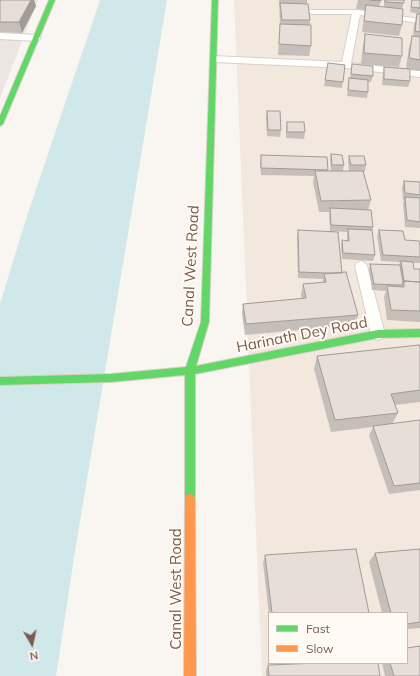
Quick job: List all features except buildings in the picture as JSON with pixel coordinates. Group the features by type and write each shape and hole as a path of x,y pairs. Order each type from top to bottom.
{"main road":[{"path":"0,124 52,0"},
{"name":"Canal West Road","path":"190,676 190,371 204,322 216,0"},
{"name":"Harinath Dey Road","path":"0,381 111,378 190,371 378,334 420,333"}],"lane":[{"path":"312,12 357,12 420,21"},
{"path":"346,65 357,12"},
{"path":"0,36 37,38"},
{"path":"214,59 346,65 420,74"},
{"path":"361,266 378,334"}],"shaded area":[{"path":"0,0 38,0 0,98"},
{"path":"234,0 420,0 420,676 262,676"}],"water":[{"path":"100,0 167,0 76,545 56,676 0,676 0,304 26,219"}],"traffic: fast":[{"path":"0,124 52,0"},
{"path":"190,499 190,371 205,322 215,0"},
{"path":"0,381 111,378 190,371 378,334 420,333"}],"traffic: slow":[{"path":"190,499 190,676"}]}
